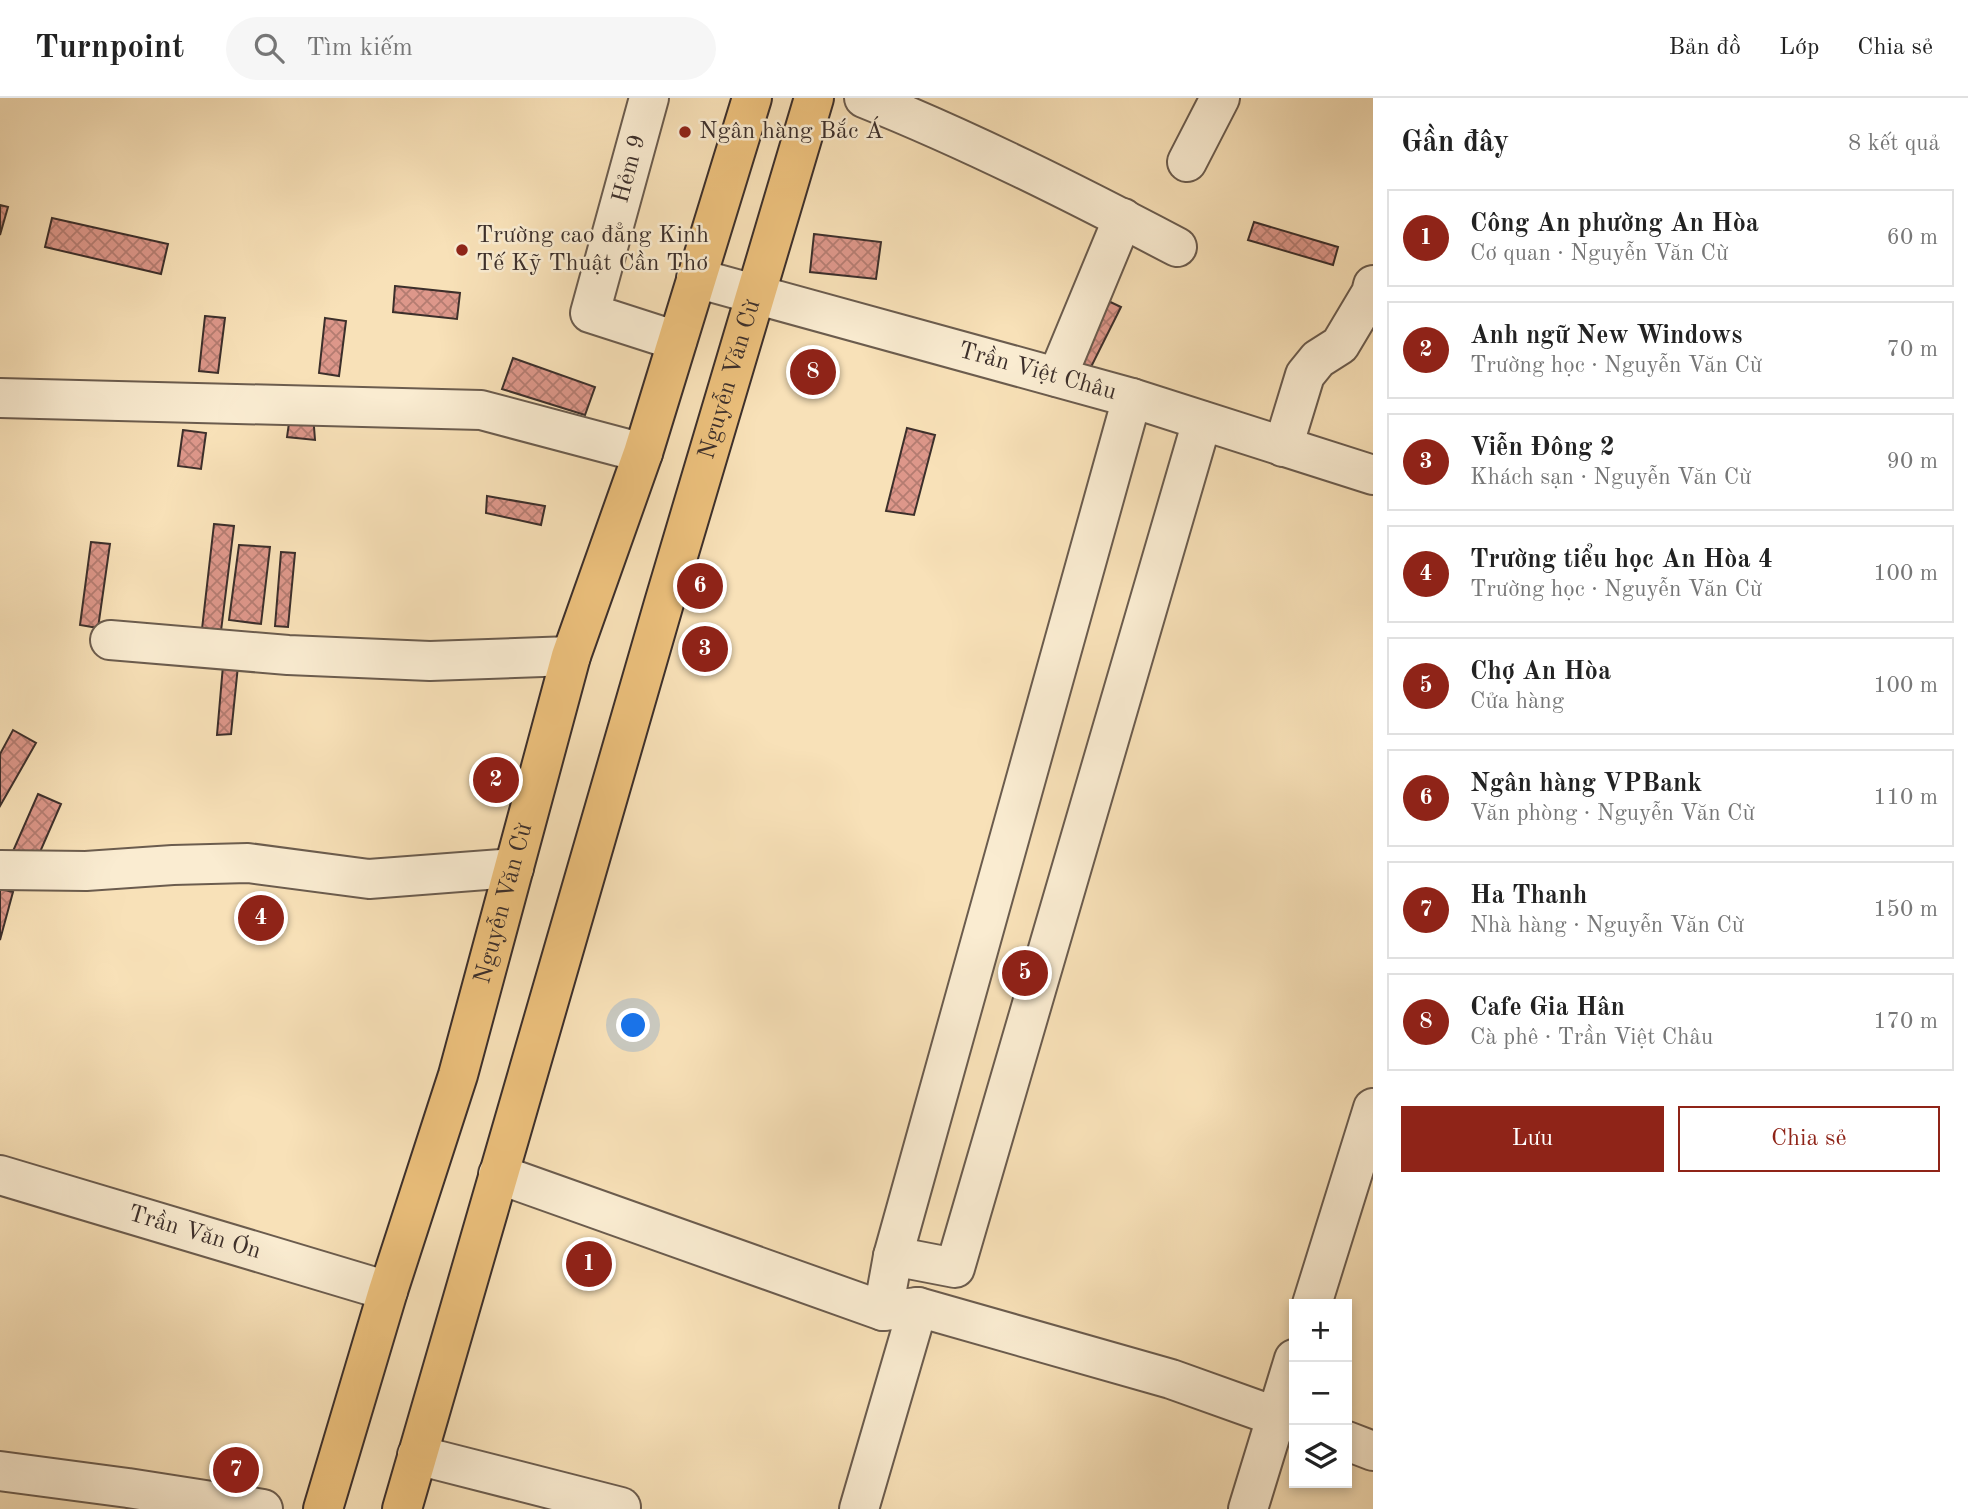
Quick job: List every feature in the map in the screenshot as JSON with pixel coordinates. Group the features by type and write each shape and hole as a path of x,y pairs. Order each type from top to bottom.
{"main road":[{"name":"Nguyễn Văn Cừ","path":"323,1509 388,1291 458,1075 571,656 643,453 752,98"},
{"name":"Nguyễn Văn Cừ","path":"402,1509 814,98"}],"street":[{"name":"Hẻm 9","path":"649,98 590,313 677,341"},
{"path":"864,98 937,112 1076,194 1177,247"},
{"path":"1187,162 1220,98"},
{"path":"1057,377 1123,218"},
{"name":"Trần Việt Châu","path":"696,278 1132,398 1373,475"},
{"path":"1283,447 1305,375 1318,359 1340,345 1372,289"},
{"path":"0,398 481,410 643,453"},
{"path":"859,1509 901,1309 893,1256 1132,398"},
{"path":"893,1256 955,1268 1202,422"},
{"path":"110,639 288,655 430,662 571,656"},
{"path":"0,870 86,871 248,863 369,879 514,868"},
{"path":"1313,1299 1373,1108"},
{"path":"498,1174 901,1309 1171,1379 1285,1420"},
{"name":"Trần Văn Ơn","path":"0,1175 388,1291"},
{"path":"1248,1509 1285,1420 1294,1362"},
{"path":"1352,1443 1373,1451"},
{"path":"417,1455 621,1507"},
{"path":"0,1471 263,1509"}],"building":[{"path":"0,205 8,207 0,235"},
{"path":"52,218 168,244 161,274 45,247"},
{"path":"1254,222 1338,247 1333,265 1248,240"},
{"path":"814,234 881,242 876,279 810,272"},
{"path":"395,286 460,293 457,319 393,312"},
{"path":"1104,299 1121,307 1089,371 1075,359"},
{"path":"205,316 225,318 218,373 199,371"},
{"path":"325,318 346,321 339,376 319,373"},
{"path":"513,358 595,387 585,415 502,389"},
{"path":"291,409 313,414 315,440 287,437"},
{"path":"907,428 935,435 914,515 886,511"},
{"path":"183,430 206,433 201,469 178,466"},
{"path":"487,496 545,506 541,525 486,513"},
{"path":"214,524 234,526 221,631 202,629"},
{"path":"91,542 110,544 98,628 80,625"},
{"path":"239,545 270,547 261,624 229,620"},
{"path":"281,552 295,553 288,627 275,626"},
{"path":"695,563 716,568 706,610 685,605"},
{"path":"224,654 239,656 231,734 217,735"},
{"path":"13,730 36,743 0,806 0,754"},
{"path":"38,794 61,804 33,868 10,858"},
{"path":"0,889 13,892 0,940"}],"place":[{"name":"Ngân hàng Bắc Á","path":"685,132"},
{"name":"Trường cao đẳng Kinh Tế Kỹ Thuật Cần Thơ","path":"462,250"},
{"name":"Cafe Gia Hân","path":"813,372"},
{"name":"Ngân hàng VPBank","path":"700,586"},
{"name":"Viễn Đông 2","path":"705,649"},
{"name":"Anh ngữ New Windows","path":"496,780"},
{"name":"Trường tiểu học An Hòa 4","path":"261,918"},
{"name":"Chợ An Hòa","path":"1025,973"},
{"name":"Công An phường An Hòa","path":"589,1264"},
{"name":"Ha Thanh","path":"236,1470"}]}
